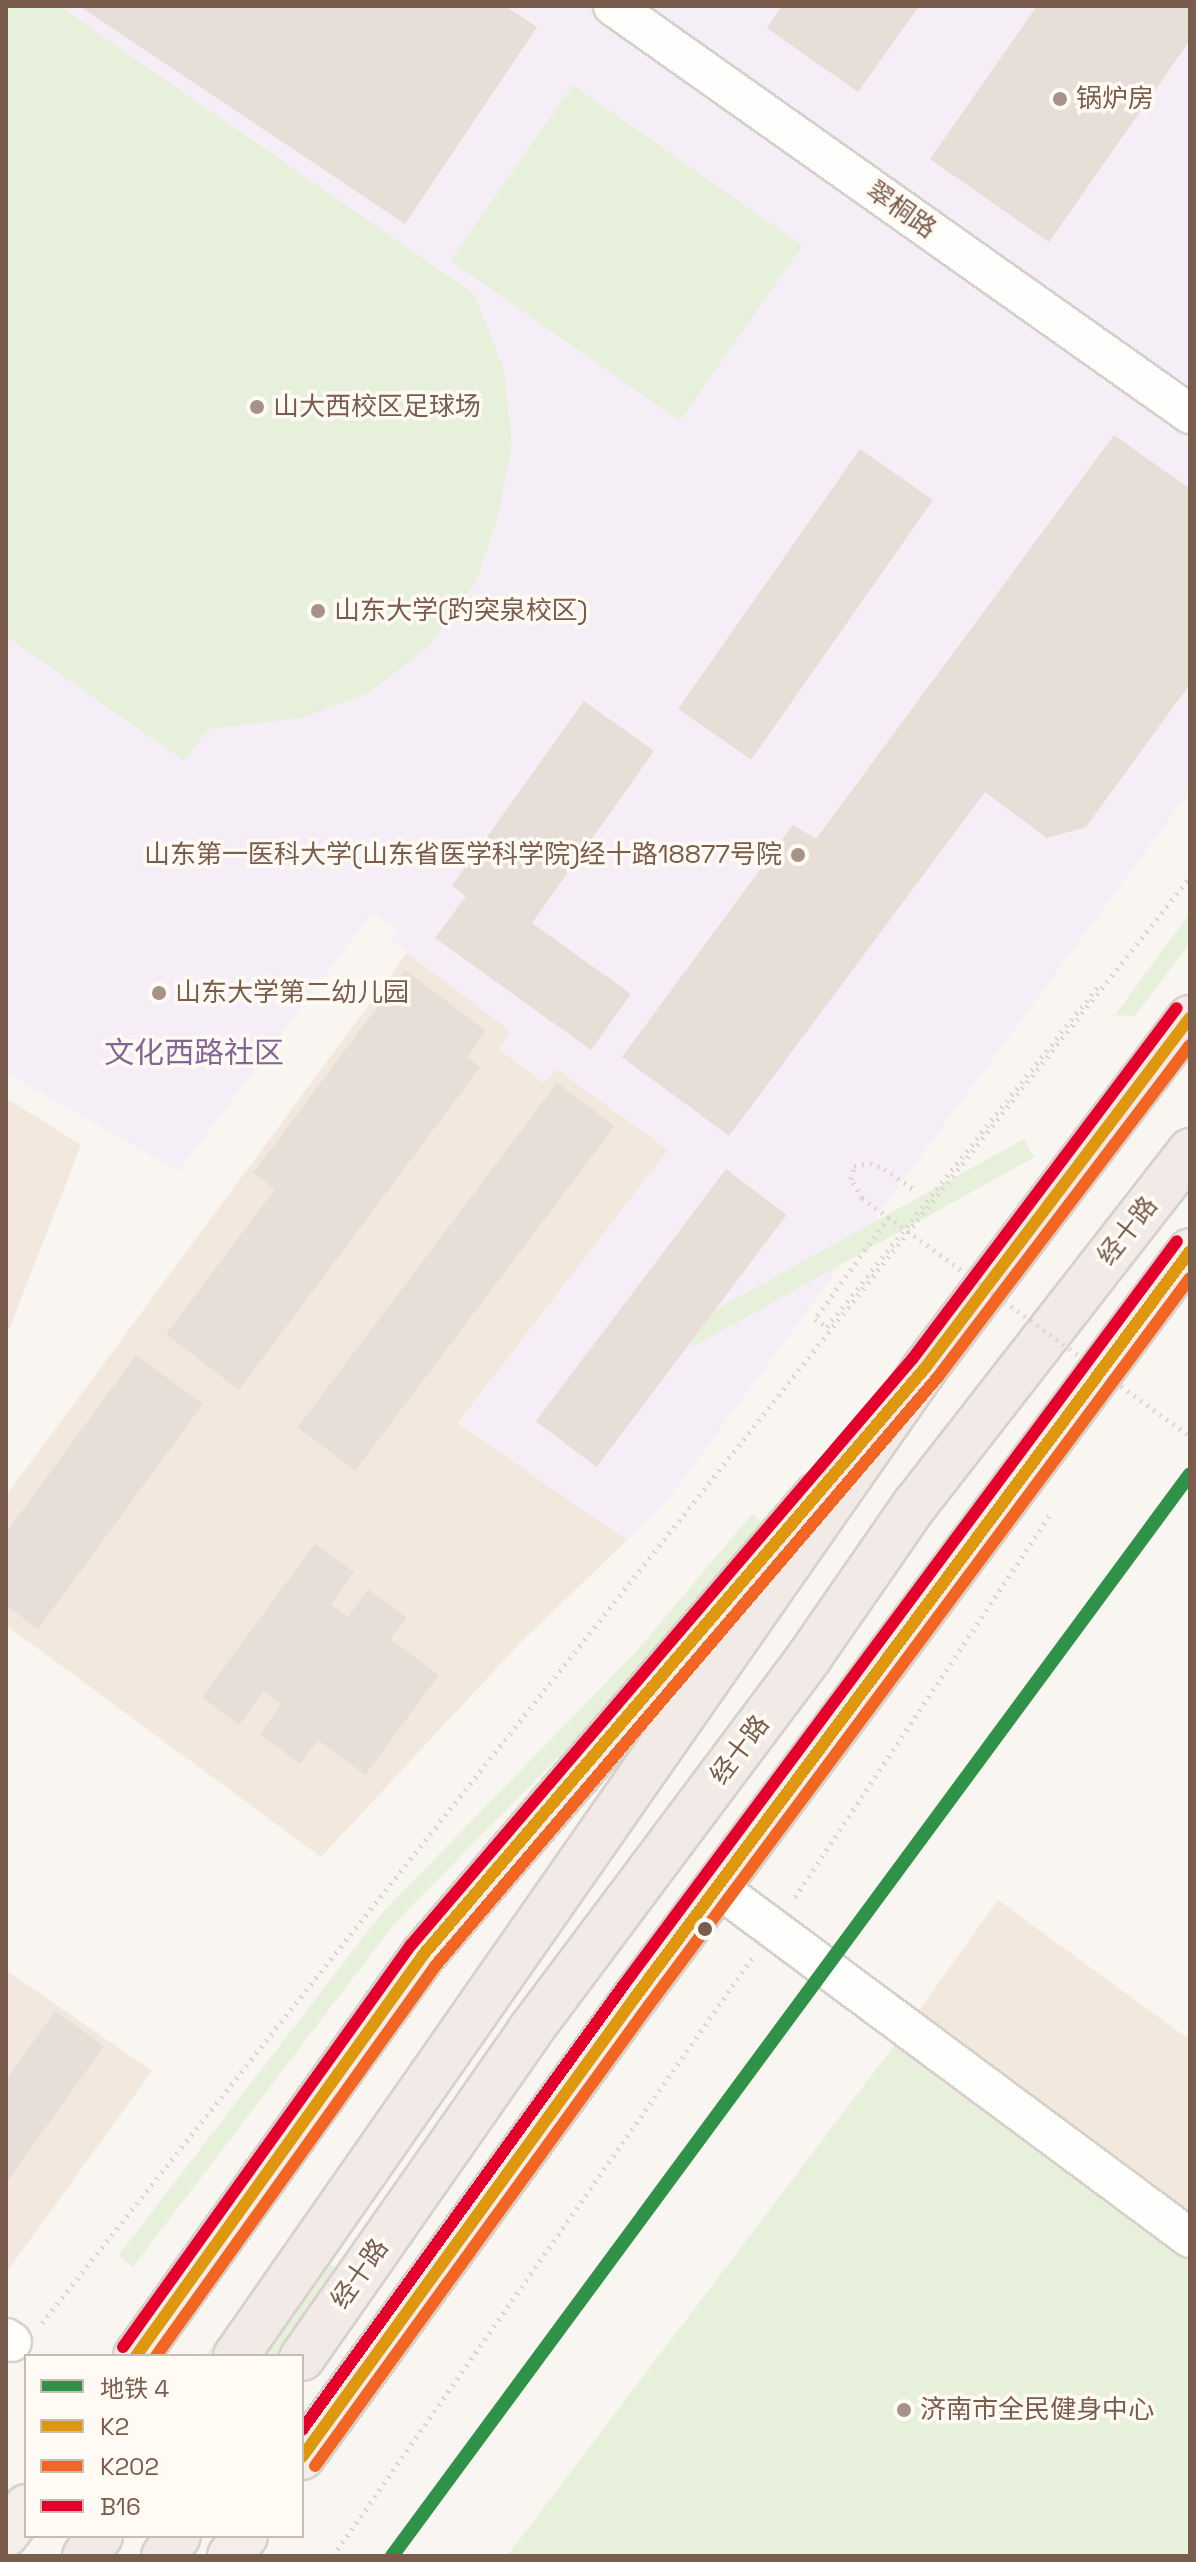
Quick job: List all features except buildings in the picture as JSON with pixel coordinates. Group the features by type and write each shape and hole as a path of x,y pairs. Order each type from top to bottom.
{"highway":[{"name":"经十路","path":"237,2354 925,1368 1190,1018"},
{"name":"经十路","path":"304,2355 529,2032 810,1656 914,1506 1190,1151"},
{"path":"85,2556 98,2538"},
{"path":"164,2556 177,2538"}],"main road":[{"path":"304,2454 717,1887 1190,1251"},
{"name":"经十路","path":"137,2354 423,1955 925,1368"},
{"path":"169,2354 172,2305"},
{"path":"6,2534 24,2510"},
{"path":"26,2556 40,2538"},
{"path":"230,2556 244,2538"}],"street":[{"name":"翠桐路","path":"613,6 1190,414"},
{"path":"717,1887 1190,2238"}],"path":[{"path":"889,1217 815,1319 827,1327 1190,874"},
{"path":"18,2337 1190,874"},
{"path":"914,1189 884,1169 854,1166 851,1179 862,1198 1190,1436"}],"shaded area":[{"path":"6,6 1190,6 1190,791 667,1501 627,1540 458,1424 668,1150 557,1069 544,1083 499,1048 510,1031 391,940 399,929 372,912 179,1171 6,1073"},
{"path":"407,953 511,1031 499,1049 544,1083 557,1069 668,1150 458,1423 627,1540 520,1643 321,1857 6,1625 6,1496"},
{"path":"6,1098 81,1145 6,1337"},
{"path":"998,1900 1190,2040 1190,2265 893,2047"},
{"path":"6,1970 152,2071 6,2273"}],"green space":[{"name":"山大西校区足球场","path":"6,6 59,6 474,294 504,370 512,444 499,513 477,580 429,646 367,694 300,718 208,729 184,761 6,636"},
{"path":"573,85 802,246 680,421 450,260"},
{"path":"1190,913 1190,943 1135,1016 1115,1015"},
{"path":"1024,1139 1034,1157 693,1346 683,1328"},
{"path":"752,1514 765,1525 650,1664 394,1924 133,2267 118,2256 381,1914 635,1653"},
{"name":"济南市全民健身中心","path":"893,2047 1190,2265 1190,2556 507,2556"},
{"path":"289,2241 364,2284 304,2354 206,2354"}],"metro line":[{"name":"4","path":"392,2556 1190,1474"}],"transit line":[{"name":"B16","path":"123,2347 411,1945 913,1358 1177,1008"},
{"name":"K2","path":"137,2354 423,1955 925,1368 1190,1018"},
{"name":"K202","path":"157,2354 436,1965 937,1378 1190,1045"},
{"name":"B16","path":"304,2427 623,1986 1177,1241"},
{"name":"K2","path":"304,2454 636,1996 1190,1251"},
{"name":"K202","path":"315,2466 649,2005 1190,1278"}],"place":[{"name":"锅炉房","path":"1060,99"},
{"name":"山大西校区足球场","path":"257,407"},
{"name":"山东大学(趵突泉校区)","path":"318,611"},
{"name":"山东第一医科大学(山东省医学科学院)经十路18877号院","path":"798,855"},
{"name":"山东大学第二幼儿园","path":"159,993"},
{"name":"济南市全民健身中心","path":"904,2410"}],"district":[{"name":"文化西路社区","path":"194,1053"}]}
